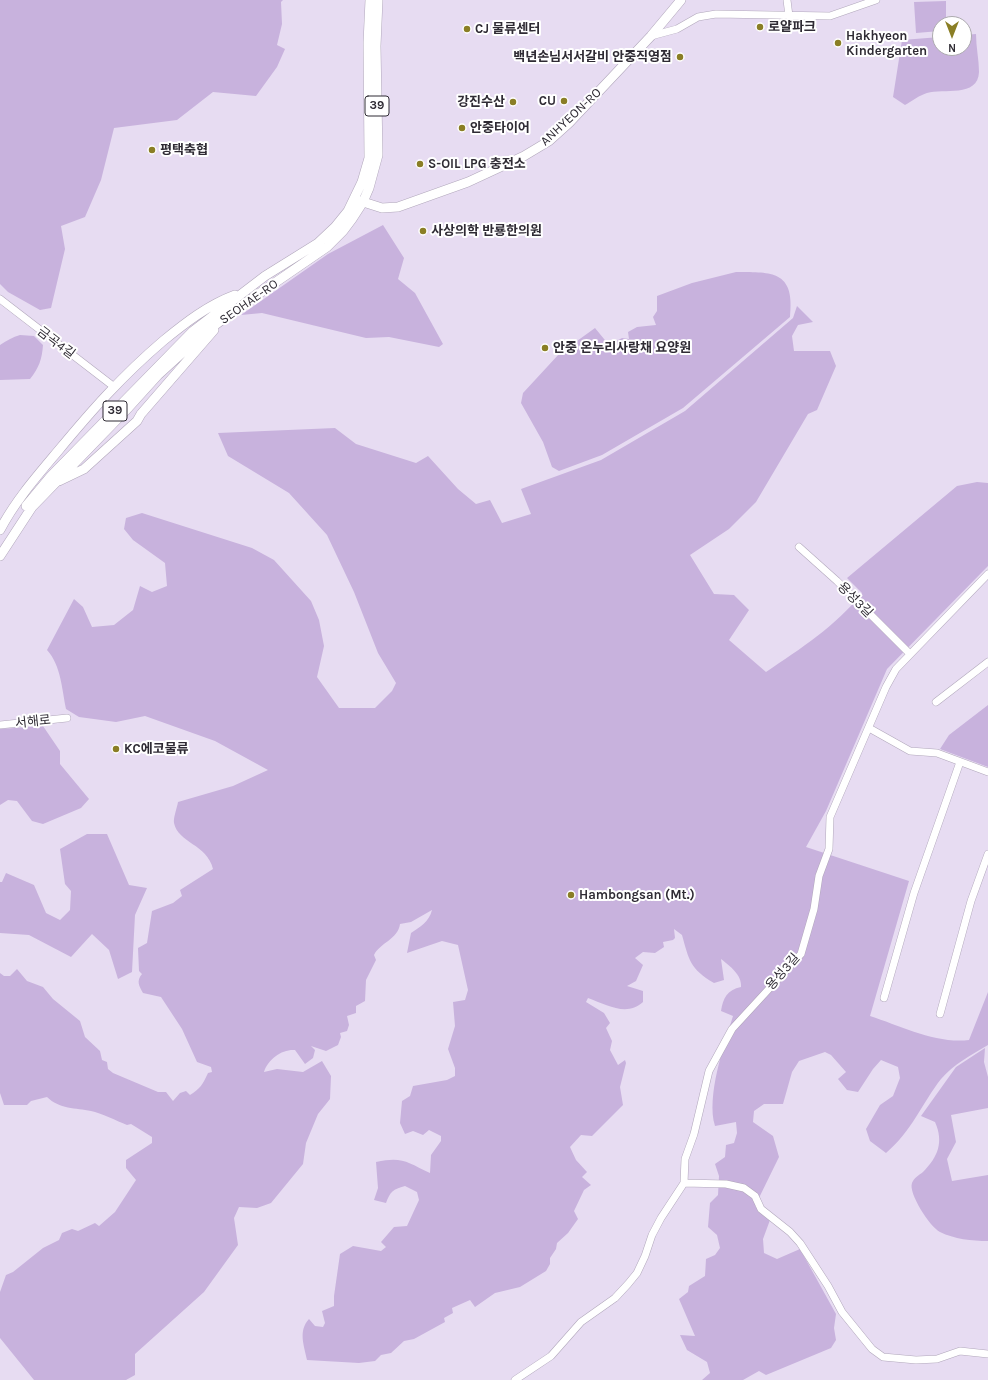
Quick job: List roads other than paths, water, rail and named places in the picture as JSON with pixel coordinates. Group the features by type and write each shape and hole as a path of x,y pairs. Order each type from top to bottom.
{"main road":[{"path":"365,0 368,43"},
{"name":"SEOHAE-RO","path":"0,545 27,504 51,476 151,372 193,331 265,276 318,243 335,227 359,200 362,182 369,158 368,43 370,0"},
{"name":"ANHYEON-RO","path":"359,200 382,208 398,207 468,182 524,156 549,140 568,123 651,36 681,0"},
{"name":"SEOHAE-RO","path":"0,556 32,507 158,375 203,334 327,247 343,231 375,170 378,155 376,46 378,2"},
{"path":"0,530 17,501 95,405 113,386 180,327 213,306 246,292"},
{"path":"56,482 84,469 137,421 141,414 224,318"}],"street":[{"path":"787,0 789,16"},
{"path":"651,36 677,29 698,17 716,14 830,16 876,0"},
{"name":"금곡4길","path":"0,299 113,386"},
{"name":"용성3길","path":"799,547 837,581 910,654"},
{"name":"용성3길","path":"684,1183 685,1159 694,1134 709,1071 732,1029 801,954 814,909 819,876 829,849 830,817 886,687 896,669 988,574"},
{"path":"936,702 988,662"},
{"name":"서해로","path":"0,725 66,718"},
{"path":"869,728 910,751 936,753 988,772"},
{"path":"884,998 914,893 960,762"},
{"path":"940,1014 971,901 988,854"},
{"path":"515,1380 551,1356 581,1322 615,1298 628,1284 637,1272 645,1256 652,1235 677,1191 684,1183 726,1184 744,1188 755,1196 761,1209 790,1232 800,1244 828,1286 842,1312 872,1349 883,1357 916,1360 937,1359 960,1351 988,1354"}],"place":[{"name":"로얄파크","path":"760,27"},
{"name":"CJ 물류센터","path":"467,29"},
{"name":"Hakhyeon Kindergarten","path":"838,43"},
{"name":"백년손님서서갈비 안중직영점","path":"680,57"},
{"name":"CU","path":"564,101"},
{"name":"강진수산","path":"513,102"},
{"name":"안중타이어","path":"462,128"},
{"name":"평택축협","path":"152,150"},
{"name":"S-OIL LPG 충전소","path":"420,164"},
{"name":"사상의학 반룡한의원","path":"423,231"},
{"name":"안중 온누리사랑채 요양원","path":"545,348"},
{"name":"KC에코물류","path":"116,749"},
{"name":"Hambongsan (Mt.)","path":"571,895"}]}
